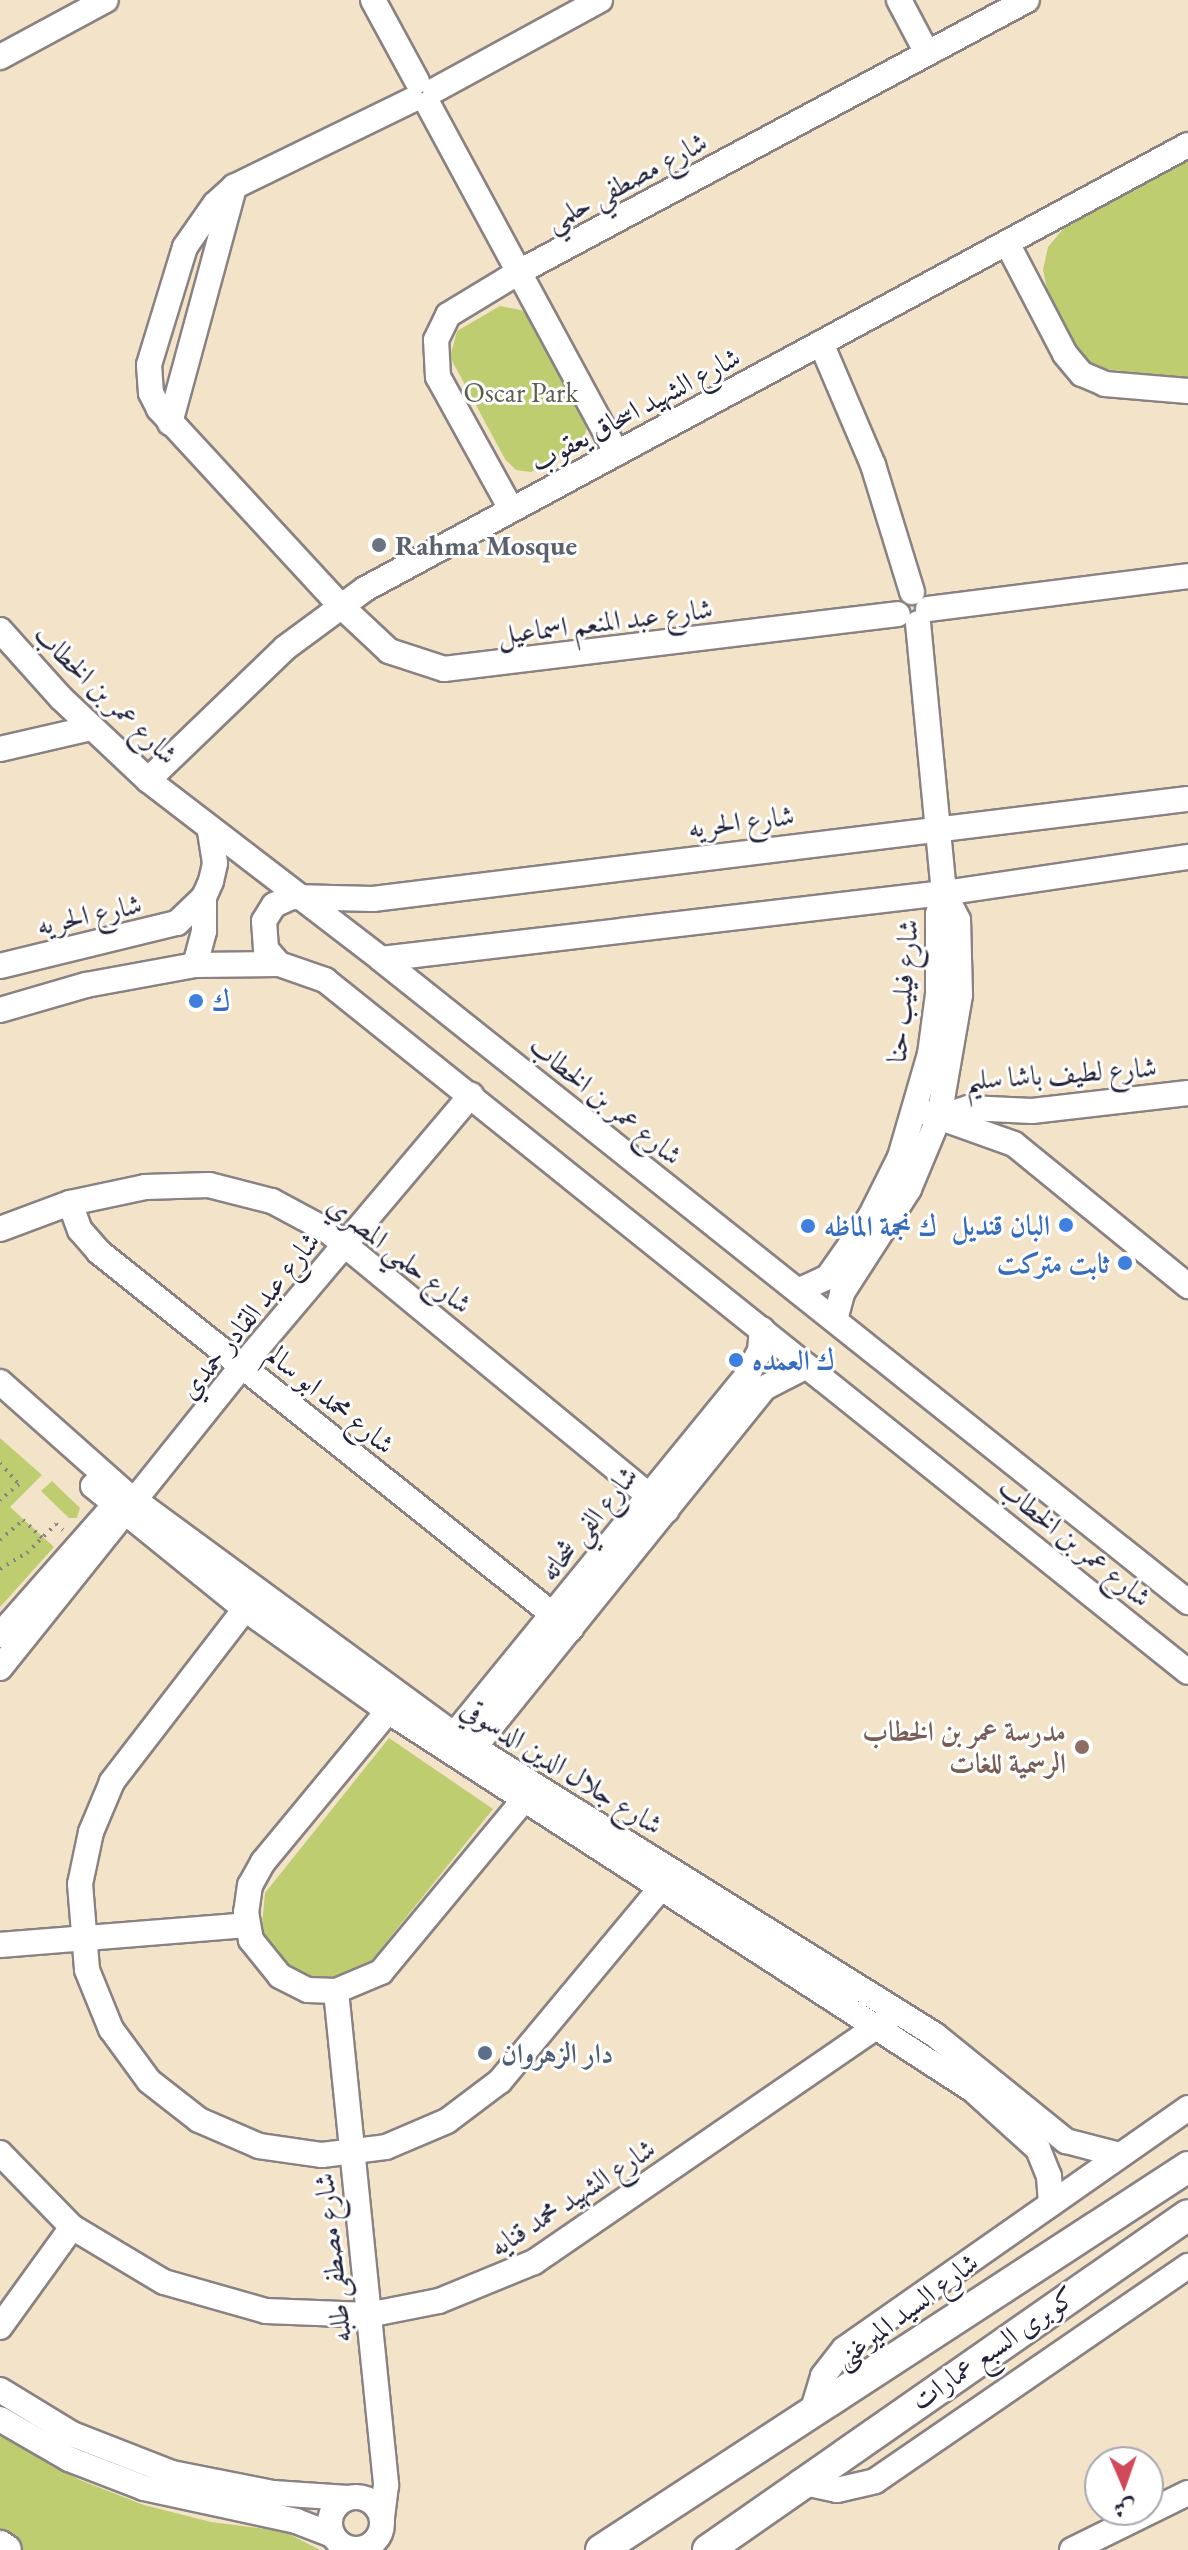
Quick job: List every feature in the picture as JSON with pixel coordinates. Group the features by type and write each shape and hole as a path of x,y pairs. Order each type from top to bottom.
{"main road":[{"name":"كوبرى السبع عمارات","path":"813,2409 1188,2167"},
{"name":"كوبرى السبع عمارات","path":"800,2482 1188,2215"},
{"path":"601,2550 813,2409"},
{"path":"708,2550 800,2482"},
{"path":"0,2546 6,2550"}],"street":[{"path":"0,57 106,0"},
{"path":"373,0 617,453"},
{"name":"شارع عبد المنعم اسماعيل","path":"600,0 423,94 234,187 206,213 185,247 149,365 151,393 170,423 340,605 389,651 444,669 1188,576"},
{"path":"899,0 927,53"},
{"name":"شارع مصطفي حلمي","path":"511,509 442,386 434,359 436,340 448,315 519,272 1027,0"},
{"name":"شارع الشهيد اسحاق يعقوب","path":"148,780 285,648 340,605 511,509 1188,145"},
{"path":"170,423 234,187"},
{"path":"1007,243 1065,354 1082,374 1105,384 1188,391"},
{"name":"شارع فيليب حنا","path":"821,343 873,465 914,609 944,893 958,920 960,995 909,1189 842,1293 835,1320"},
{"name":"شارع عمر بن الخطاب","path":"0,630 91,728 148,780 381,959 1188,1602"},
{"path":"0,749 91,728"},
{"name":"شارع الحريه","path":"301,897 373,899 939,826 1188,799"},
{"path":"195,965 204,931 204,897 215,863 209,827"},
{"path":"381,959 944,893 1188,857"},
{"name":"شارع الحريه","path":"0,966 160,930 191,912 204,897"},
{"path":"279,964 266,949 264,921 274,905 301,897"},
{"path":"0,1010 86,985 195,965 279,964"},
{"name":"شارع عمر بن الخطاب","path":"279,964 335,986 1188,1672"},
{"name":"شارع لطيف باشا سليم","path":"928,1113 968,1108 1032,1111 1188,1093"},
{"name":"شارع عبد القادر حمدي","path":"126,1504 471,1095"},
{"path":"1014,1144 1018,1125 1032,1111"},
{"path":"928,1113 1014,1144 1188,1286"},
{"name":"شارع فيليب حنا","path":"798,1291 823,1281 852,1245 928,1113"},
{"name":"شارع حلمي المصري","path":"0,1229 70,1203 145,1187 209,1185 291,1209 345,1245 658,1503"},
{"name":"شارع محمد ابو سالم","path":"70,1203 92,1245 562,1621"},
{"name":"شارع الفي شحاته","path":"658,1503 752,1370 762,1329"},
{"name":"شارع الفي شحاته","path":"458,1748 658,1503 764,1388 807,1366"},
{"name":"شارع جلال الدين الدسوقي","path":"0,1382 126,1504"},
{"name":"شارع جلال الدين الدسوقي","path":"0,1401 388,1711 458,1748 523,1801 668,1880"},
{"path":"0,1635 80,1544 126,1504"},
{"path":"0,1668 126,1504"},
{"path":"251,1601 127,1760 100,1806 80,1884 81,1938 97,2000 111,2029 135,2064 173,2102 199,2120 259,2146 351,2154 418,2136 475,2104 522,2057 668,1880"},
{"name":"شارع جلال الدين الدسوقي","path":"251,1601 458,1748 887,2019 989,2074 1066,2141 1120,2155"},
{"path":"388,1711 263,1862 250,1885 247,1925 258,1954 280,1976 308,1990 336,1991 381,1972 523,1801"},
{"path":"0,1945 247,1925"},
{"name":"شارع مصطفى طلبه","path":"336,1991 386,2485 382,2519"},
{"name":"شارع جلال الدين الدسوقي","path":"887,2019 1032,2141 1049,2176 1051,2204"},
{"name":"شارع الشهيد محمد قنايه","path":"0,2153 72,2227 132,2266 197,2294 278,2313 368,2315 439,2301 534,2262 887,2019"},
{"name":"شارع السيد الميرغنى","path":"813,2409 823,2376 844,2349 1188,2108"},
{"path":"0,2327 72,2227"},
{"path":"800,2482 837,2490 875,2481 1188,2266"},
{"path":"0,2390 72,2434 172,2473 273,2493 348,2498 374,2504 382,2519 375,2547 341,2544 296,2521 144,2488 69,2459 0,2419"},
{"path":"1072,2550 1188,2493"},
{"path":"341,2544 330,2517 348,2498"}],"path":[{"path":"0,1463 19,1484 0,1500"},
{"path":"0,1540 23,1520 42,1538"},
{"path":"0,1569 56,1524 80,1544"}],"green space":[{"path":"1188,159 1188,380 1092,367 1078,352 1048,294 1043,270 1048,247 1063,229"},
{"name":"Oscar Park","path":"500,306 521,310 532,318 589,421 581,446 531,472 516,470 505,459 450,357 457,331"},
{"path":"0,1438 42,1475 10,1507 54,1547 0,1607"},
{"path":"52,1481 80,1508 77,1518 69,1518 41,1491"},
{"path":"389,1738 493,1809 368,1965 342,1980 299,1979 261,1936 265,1893"},
{"path":"0,2436 80,2480 144,2505 211,2522 283,2531 320,2550 0,2550"}],"place":[{"name":"Rahma Mosque","path":"379,545"},
{"name":"ك","path":"196,1001"},
{"name":"البان قنديل","path":"1066,1225"},
{"name":"ك نجمة الماظه","path":"808,1226"},
{"name":"ثابت متركت","path":"1125,1263"},
{"name":"ك العمده","path":"736,1360"},
{"name":"مدرسة عمر بن الخطاب الرسمية للغات","path":"1082,1747"},
{"name":"دار الزهروان","path":"485,2053"}]}
